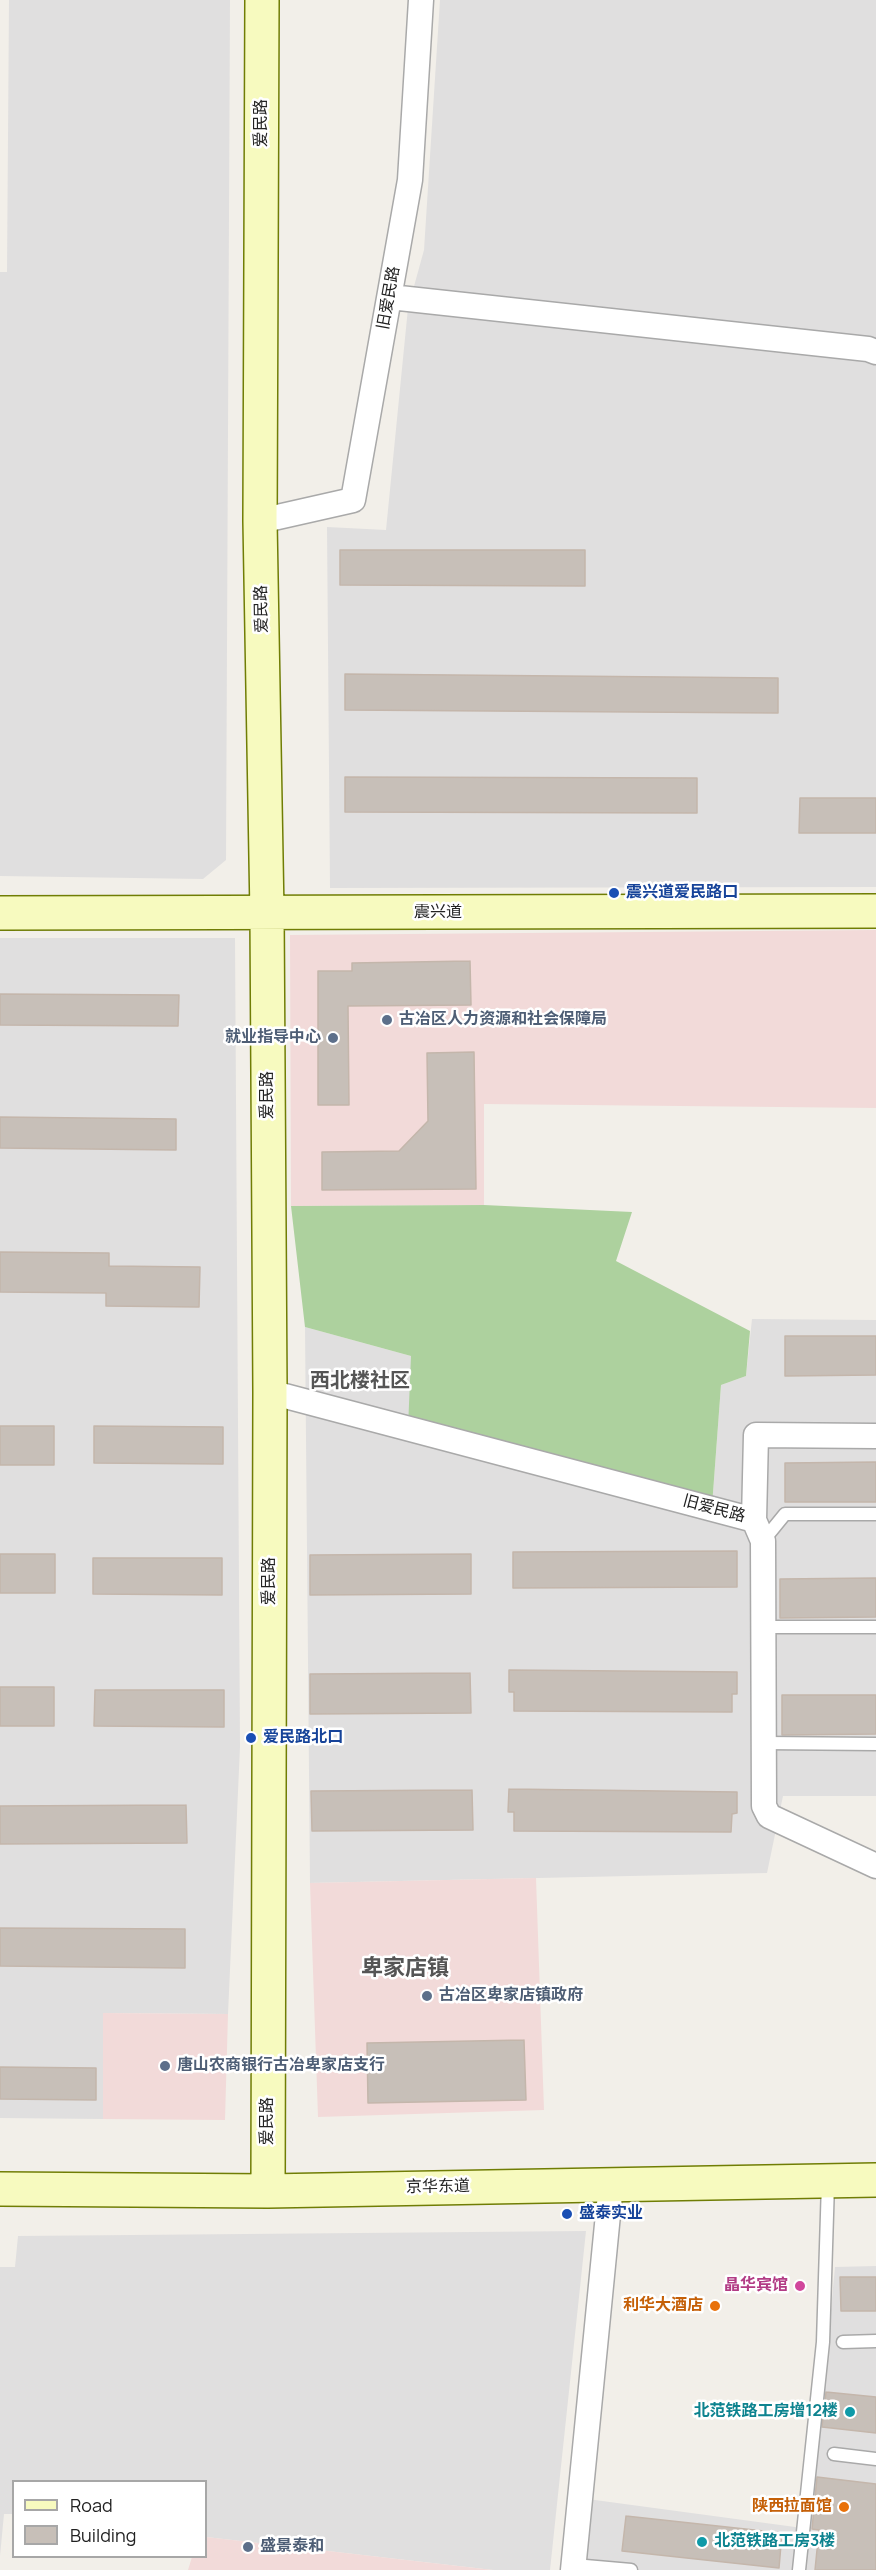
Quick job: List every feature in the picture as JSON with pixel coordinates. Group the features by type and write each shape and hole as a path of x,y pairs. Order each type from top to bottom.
{"street":[{"name":"爱民路","path":"262,0 260,520 267,914 270,1392 267,2191"},
{"name":"旧爱民路","path":"260,520 353,500 410,180 421,0"},
{"path":"390,297 868,349 876,352"},
{"name":"震兴道","path":"0,913 876,911"},
{"name":"旧爱民路","path":"270,1392 759,1530"},
{"path":"876,1436 756,1435 762,1627 764,1806 769,1816 876,1866"},
{"name":"京华东道","path":"0,2189 267,2191 876,2180"},
{"path":"573,2567 611,2184"}],"lane":[{"path":"759,1530 785,1514 876,1514"},
{"path":"762,1627 876,1627"},
{"path":"764,1743 876,1744"},
{"path":"799,2570 823,2342 829,2180"},
{"path":"843,2342 876,2341"},
{"path":"834,2454 876,2459"},
{"path":"573,2567 631,2570"}],"shaded area":[{"path":"9,0 230,0 226,860 203,879 0,876 0,272 7,272"},
{"path":"440,0 876,0 876,887 330,888 327,527 386,530 408,308 424,250"},
{"path":"876,930 876,1108 484,1104 484,1205 291,1206 290,935"},
{"path":"0,938 235,938 240,1747 228,2014 103,2013 103,2119 0,2118"},
{"path":"752,1319 876,1320 876,1796 783,1796 767,1873 310,1883 305,1327 411,1356 712,1506 721,1385 746,1376"},
{"name":"古冶区卑家店镇政府","path":"536,1878 544,2110 318,2117 310,1883"},
{"name":"唐山农商银行古冶卑家店支行","path":"103,2013 228,2014 225,2120 103,2119"},
{"path":"586,2231 550,2570 493,2570 207,2537 207,2480 12,2480 12,2514 4,2514 0,2556 0,2267 15,2267 18,2236"},
{"path":"876,2266 876,2570 573,2570 580,2498 810,2529 835,2267"},
{"name":"盛景泰和","path":"207,2537 493,2570 188,2570 192,2558 207,2558"}],"green space":[{"path":"484,1205 632,1212 616,1261 750,1331 746,1376 721,1385 712,1506 408,1428 411,1356 305,1327 291,1206"}],"building":[{"path":"340,550 585,550 585,586 340,585"},
{"path":"345,674 778,678 778,713 345,710"},
{"path":"345,777 697,778 697,813 345,812"},
{"path":"800,798 876,798 876,833 799,833"},
{"path":"470,961 471,1005 348,1006 349,1105 318,1105 318,971 352,971 352,963"},
{"path":"0,994 179,995 178,1026 0,1025"},
{"name":"古冶区人力资源和社会保障局","path":"474,1052 476,1189 322,1190 322,1152 399,1151 428,1121 427,1053"},
{"path":"0,1117 176,1119 176,1150 0,1148"},
{"path":"0,1252 109,1253 109,1266 200,1267 199,1307 106,1306 106,1293 0,1292"},
{"path":"785,1336 876,1336 876,1375 785,1376"},
{"path":"0,1426 54,1426 54,1465 0,1465"},
{"path":"94,1426 223,1427 223,1464 94,1463"},
{"path":"876,1462 876,1502 785,1502 785,1463"},
{"path":"737,1551 737,1587 513,1588 513,1552"},
{"path":"0,1554 55,1554 55,1593 0,1593"},
{"path":"471,1554 471,1594 310,1595 310,1555"},
{"path":"93,1558 222,1558 222,1595 93,1594"},
{"path":"876,1578 876,1617 780,1618 780,1579"},
{"path":"509,1670 737,1672 737,1694 732,1694 732,1712 514,1711 514,1692 509,1692"},
{"path":"470,1673 471,1713 310,1714 310,1674"},
{"path":"0,1687 54,1687 54,1726 0,1726"},
{"path":"95,1690 224,1690 224,1727 94,1726"},
{"path":"782,1695 876,1695 876,1734 782,1735"},
{"path":"509,1789 737,1792 737,1813 732,1814 731,1832 514,1831 514,1812 508,1812"},
{"path":"472,1790 473,1830 312,1831 311,1791"},
{"path":"186,1805 187,1843 0,1844 0,1806"},
{"path":"0,1928 185,1929 185,1968 0,1966"},
{"name":"古冶区卑家店镇政府","path":"524,2040 526,2100 368,2103 367,2043"},
{"path":"0,2067 96,2068 96,2100 0,2099"},
{"path":"840,2277 876,2277 876,2311 841,2311"},
{"name":"北范铁路工房增12楼","path":"826,2392 876,2397 876,2433 822,2427"},
{"name":"陕西拉面馆","path":"817,2477 876,2484 876,2570 815,2570 819,2530 812,2529"},
{"name":"北范铁路工房3楼","path":"626,2516 782,2533 779,2568 622,2551"}],"place":[{"name":"震兴道爱民路口","path":"614,893"},
{"name":"古冶区人力资源和社会保障局","path":"387,1020"},
{"name":"就业指导中心","path":"333,1038"},
{"name":"爱民路北口","path":"251,1738"},
{"name":"古冶区卑家店镇政府","path":"427,1996"},
{"name":"唐山农商银行古冶卑家店支行","path":"165,2066"},
{"name":"盛泰实业","path":"567,2214"},
{"name":"晶华宾馆","path":"800,2286"},
{"name":"利华大酒店","path":"715,2306"},
{"name":"北范铁路工房增12楼","path":"850,2412"},
{"name":"陕西拉面馆","path":"844,2507"},
{"name":"北范铁路工房3楼","path":"702,2542"},
{"name":"盛景泰和","path":"248,2547"}],"district":[{"name":"西北楼社区","path":"360,1381"},
{"name":"卑家店镇","path":"405,1969"}]}
